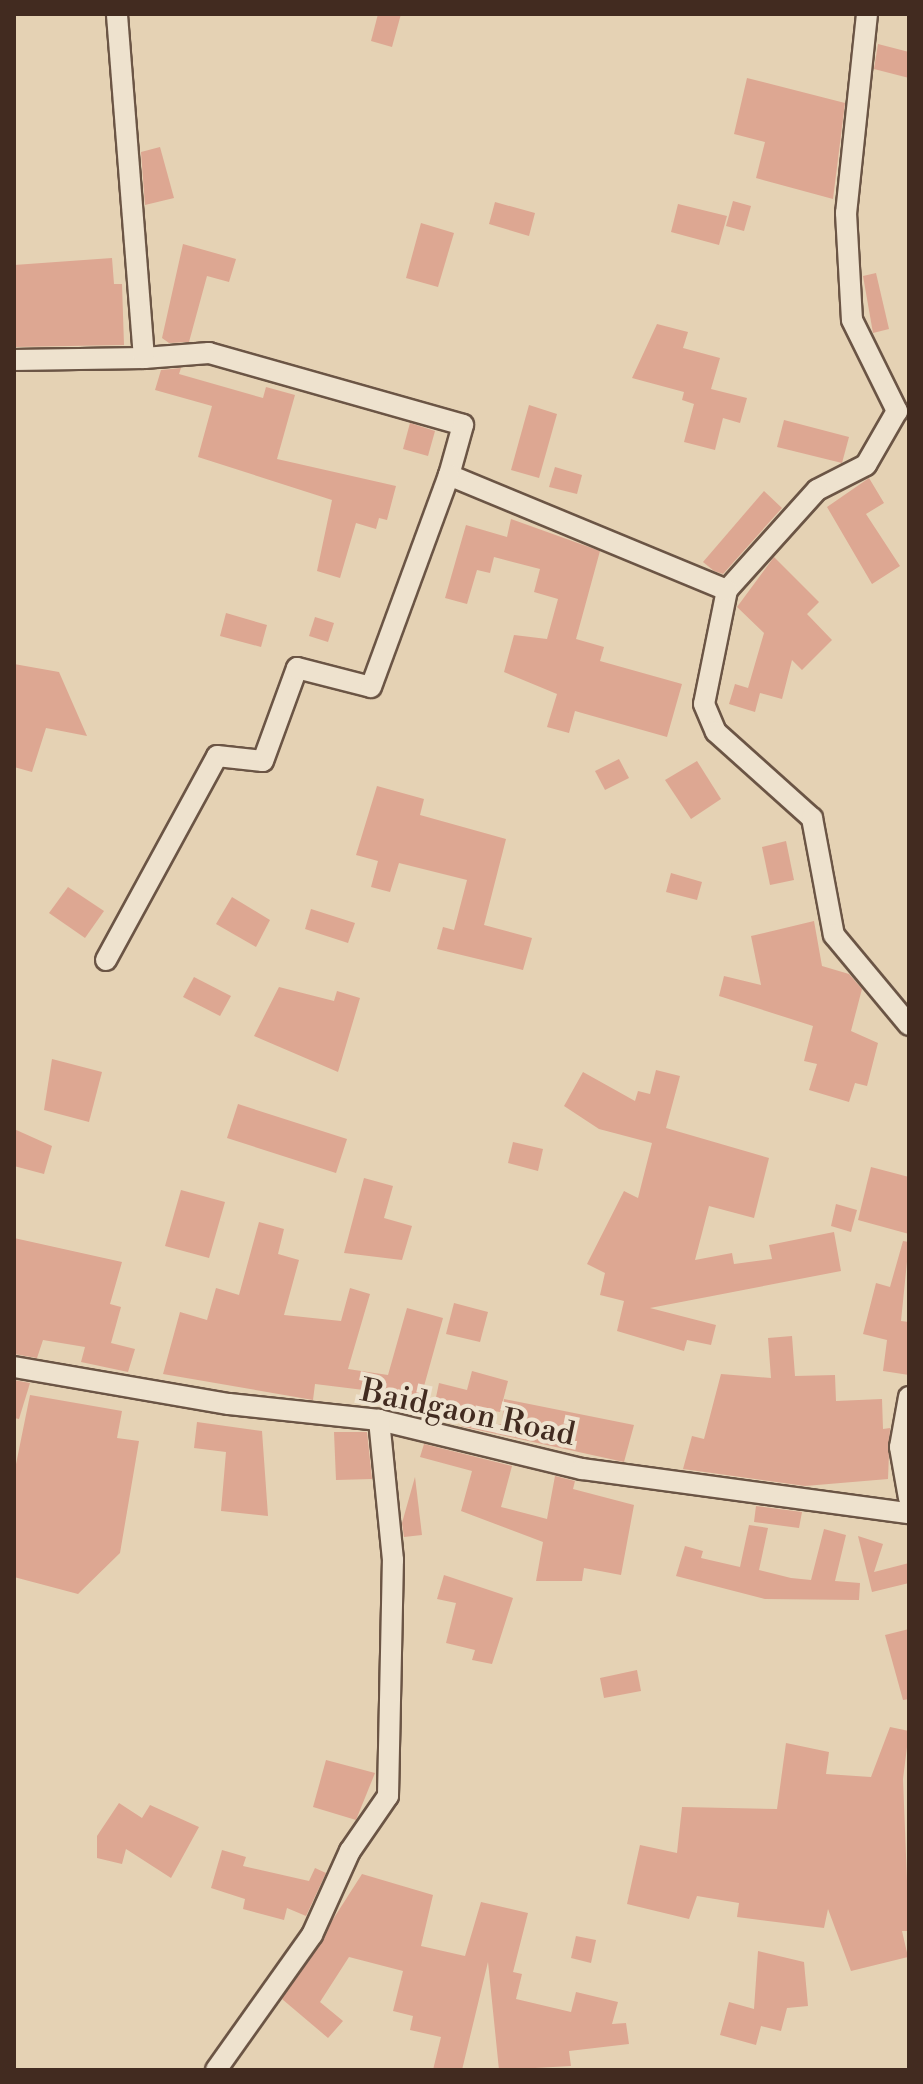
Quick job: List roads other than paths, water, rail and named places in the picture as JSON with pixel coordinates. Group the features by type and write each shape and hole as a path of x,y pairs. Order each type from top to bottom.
{"street":[{"path":"117,14 144,358"},
{"path":"867,14 846,213 852,320 897,411 866,465 817,490 727,590 704,704 716,732 812,818 834,935 909,1025"},
{"path":"14,360 144,358 209,353 463,425 449,475 371,687 297,668 263,761 217,756 106,960"},
{"path":"449,475 727,590"},
{"name":"Baidgaon Road","path":"14,1367 229,1404 379,1420 582,1469 909,1513"},
{"path":"909,1397 900,1447 909,1498"},
{"path":"216,2070 312,1935 350,1851 388,1796 393,1560 379,1420"}]}
